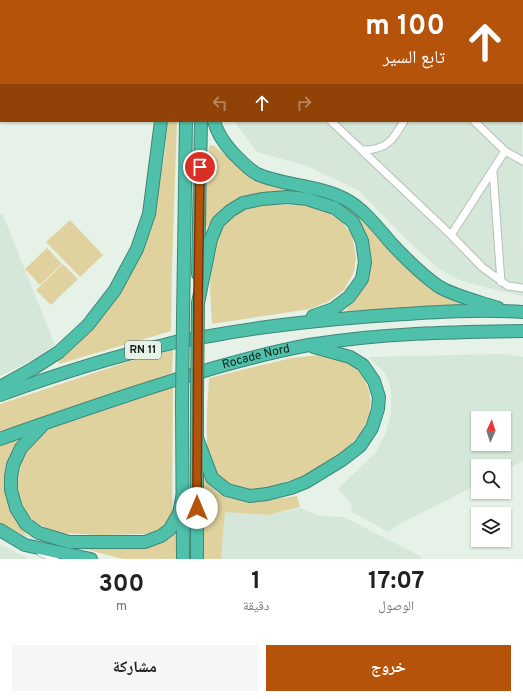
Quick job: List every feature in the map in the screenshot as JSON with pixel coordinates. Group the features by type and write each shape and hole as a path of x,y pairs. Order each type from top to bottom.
{"highway":[{"path":"0,387 59,352 88,325 115,290 137,249 150,214 161,122"},
{"path":"183,559 182,404 186,122"},
{"path":"197,559 197,395 201,122"},
{"path":"214,122 215,127 224,142 239,159 256,173 276,180 324,191 345,199 374,223 414,266 439,286 468,298 509,311"},
{"path":"198,303 211,239 218,222 230,211 243,203 262,199 287,197 307,199 335,208 353,222 362,241 365,262 362,279 348,297 334,309 289,323"},
{"name":"RN 11","path":"0,395 90,365 169,343 233,331 289,323 405,314 509,311 523,312"},
{"name":"Rocade Nord","path":"0,439 162,384 232,363 309,345 387,336 523,331"},
{"path":"197,438 212,478 227,490 250,496 267,494 291,488 306,482 342,460 360,446 372,428 378,410 379,397 374,381 363,365 350,357 309,345"},
{"path":"47,422 21,448 13,465 11,477 11,490 16,508 26,524 38,533 69,542 145,542 161,536 170,529 179,513 183,494"},
{"path":"0,530 25,545 91,559"}],"street":[{"path":"332,122 451,235 482,267 508,286 523,288"},
{"path":"363,150 373,150 384,147 393,138 403,122"},
{"path":"475,122 505,151 523,160"},
{"path":"451,235 505,151"},
{"path":"493,171 501,282"},
{"path":"25,545 55,559"}],"shaded area":[{"path":"168,122 177,122 171,331 59,364 58,358 103,316 115,300 131,272 151,223 164,158"},
{"path":"235,122 522,122 523,296 457,279 438,268 408,241 358,190 307,166 257,152"},
{"path":"213,145 240,167 326,195 353,209 471,306 346,311 355,299 368,251 334,203 242,197 224,207 205,229 209,146"},
{"path":"269,204 310,206 324,209 342,222 352,235 356,257 354,272 344,290 329,301 310,309 212,324 210,291 211,261 214,243 225,223 243,210"},
{"path":"0,214 3,215 55,345 31,361 0,376"},
{"path":"70,220 103,255 80,277 46,242"},
{"path":"47,248 62,264 40,285 25,269"},
{"path":"63,264 78,279 51,305 36,290"},
{"path":"173,350 172,373 0,432 0,404 130,361"},
{"path":"503,354 523,357 523,461 511,467 511,459 471,459 471,488 398,525 388,532 352,512 351,503 338,489 376,452 386,432 391,412 391,390 388,379 383,371 368,357"},
{"path":"319,355 348,362 363,377 367,385 370,398 370,411 360,434 341,454 330,462 307,475 298,478 260,489 244,489 221,480 215,474 208,456 207,414 209,378 291,358"},
{"path":"173,387 172,516 167,523 159,530 145,534 98,535 63,533 49,529 35,522 29,516 21,503 16,490 16,469 22,455 44,431"},
{"path":"26,435 14,447 9,460 5,487 8,501 13,512 27,535 46,541 122,547 177,524 176,559 123,559 88,550 57,546 24,535 0,523 0,444"},
{"path":"204,478 217,492 231,498 259,501 297,496 300,507 268,515 225,512 221,559 204,559"},
{"path":"301,508 319,516 344,517 422,557 421,559 221,559 225,512 268,515"},
{"path":"0,544 29,559 0,559"}],"route":[{"path":"197,508 200,167"}]}
